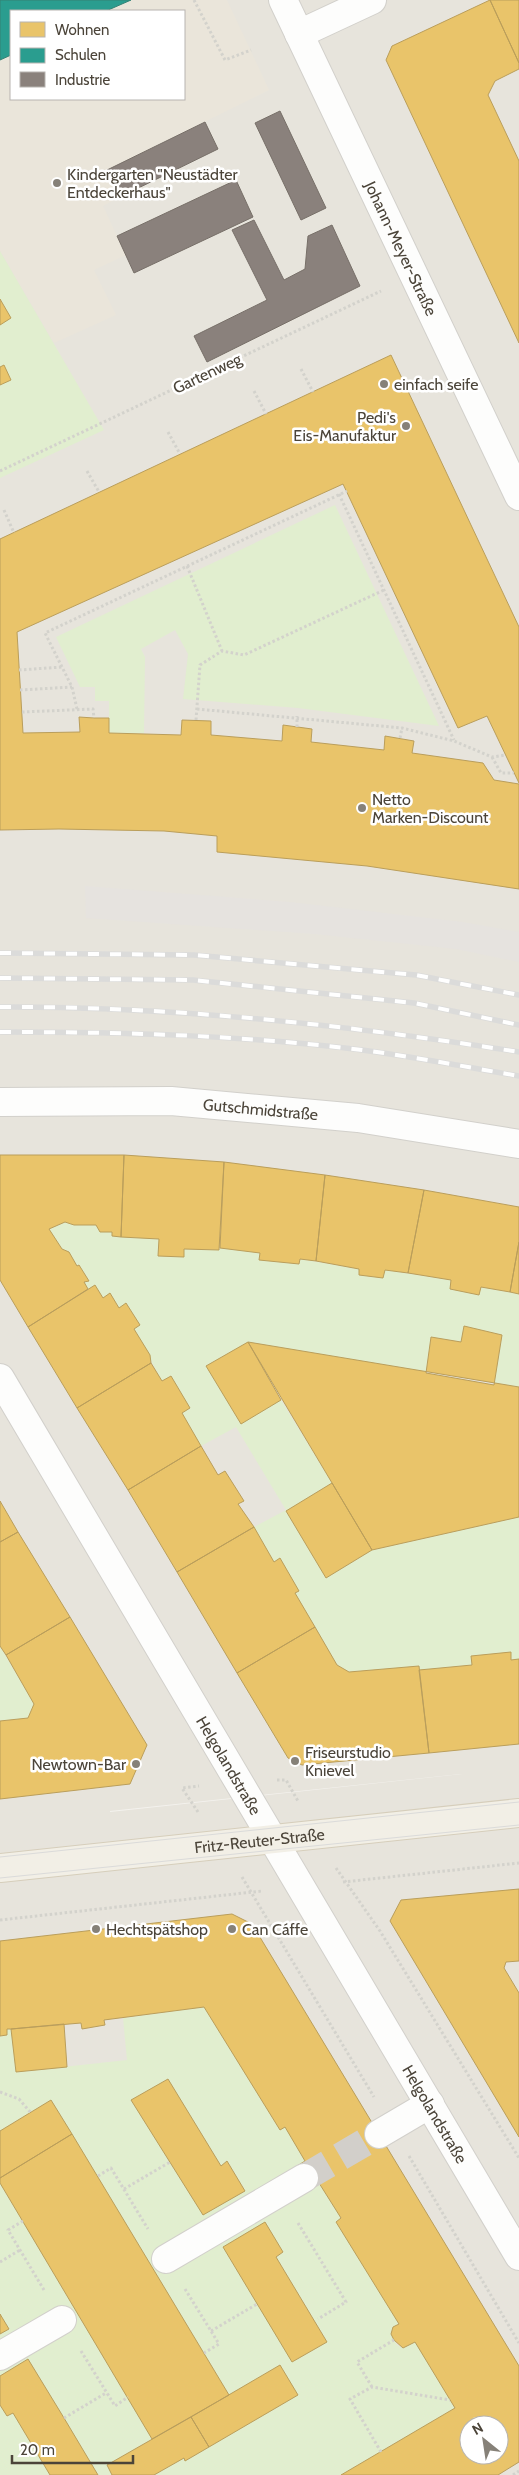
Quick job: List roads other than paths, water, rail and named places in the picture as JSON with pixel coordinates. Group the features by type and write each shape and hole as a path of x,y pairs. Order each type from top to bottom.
{"main road":[{"name":"Fritz-Reuter-Straße","path":"0,1868 519,1813"}],"street":[{"name":"Johann-Meyer-Straße","path":"283,0 519,496"},
{"path":"299,34 372,0"},
{"name":"Gutschmidstraße","path":"0,1102 171,1101 358,1118 519,1144"},
{"name":"Helgolandstraße","path":"0,1378 519,2256"},
{"path":"379,2134 430,2104"},
{"path":"166,2259 304,2178"},
{"path":"0,2356 62,2320"}],"tunnel":[{"path":"304,2178 379,2134"}],"tram line":[{"path":"0,1857 519,1802"},
{"path":"0,1878 519,1825"}],"railway":[{"path":"0,953 194,955 416,975 519,995"},
{"path":"0,978 193,980 414,1003 519,1025"},
{"path":"0,1007 130,1010 261,1019 390,1033 519,1052"},
{"path":"0,1032 136,1034 272,1041 382,1053 519,1076"}],"place":[{"name":"Kindergarten \"Neustädter Entdeckerhaus\"","path":"57,183"},
{"name":"einfach seife","path":"384,384"},
{"name":"Pedi's Eis-Manufaktur","path":"406,426"},
{"name":"Netto Marken-Discount","path":"362,808"},
{"name":"Friseurstudio Knievel","path":"295,1761"},
{"name":"Newtown-Bar","path":"136,1764"},
{"name":"Hechtspätshop","path":"96,1929"},
{"name":"Can Cáffe","path":"232,1929"}]}
